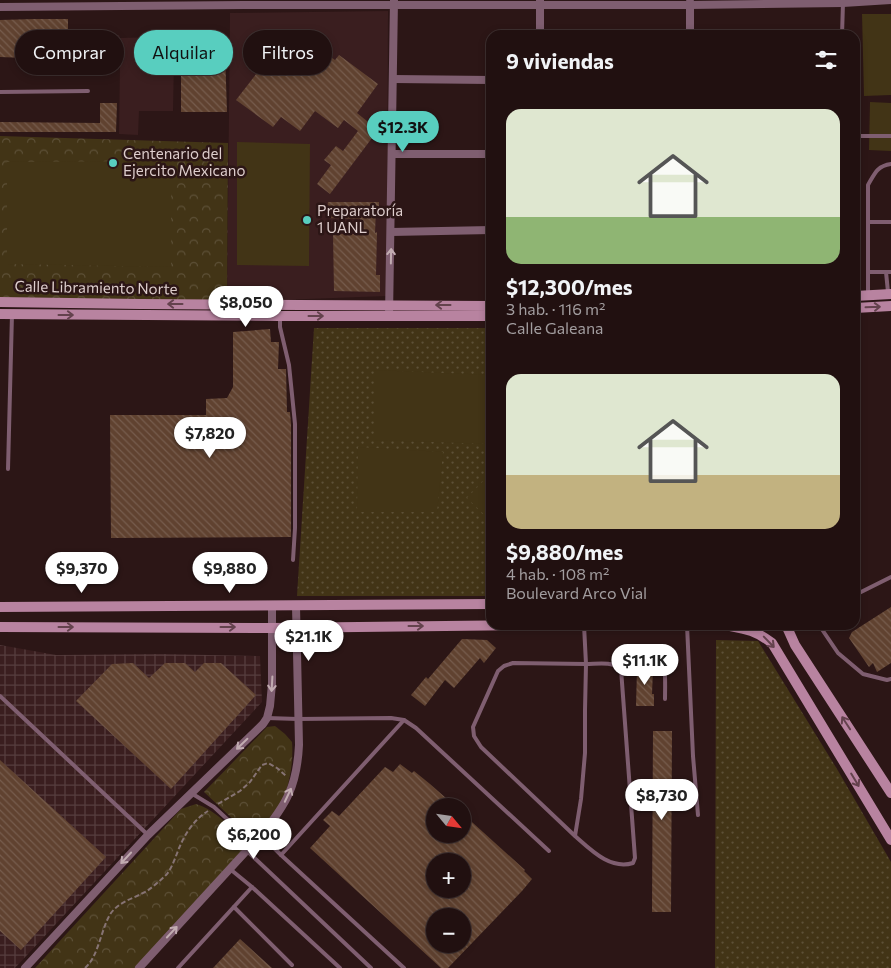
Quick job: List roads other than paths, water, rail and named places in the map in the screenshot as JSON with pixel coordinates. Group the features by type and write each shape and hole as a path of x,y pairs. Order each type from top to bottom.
{"street":[{"path":"0,7 97,3 843,2 891,0"},
{"path":"389,316 394,2"},
{"path":"689,2 690,30"},
{"path":"540,3 540,30"},
{"path":"393,79 486,80"},
{"path":"392,154 486,154"},
{"path":"391,232 486,230"},
{"path":"860,296 889,294"},
{"name":"Calle Libramiento Norte","path":"0,302 486,306"},
{"path":"44,303 44,314"},
{"path":"860,308 891,306"},
{"name":"Calle Libramiento Norte","path":"0,314 486,316"},
{"path":"0,607 486,604"},
{"path":"25,968 148,835 263,724 267,718 270,706 272,684 272,606"},
{"path":"139,968 254,844 277,816 288,796 294,782 298,764 299,745 296,606"},
{"path":"0,627 272,628 486,625"},
{"path":"749,630 760,634 772,643 891,840"},
{"path":"791,630 795,645 891,793"}],"lane":[{"path":"842,30 843,2"},
{"path":"0,92 88,91"},
{"path":"860,136 891,136"},
{"path":"868,295 868,185 876,170 884,165 891,164"},
{"path":"868,222 891,222"},
{"path":"868,272 891,272"},
{"path":"886,272 889,294"},
{"path":"8,469 12,314"},
{"path":"280,316 280,328 289,365 295,424 295,528 293,560"},
{"path":"860,592 891,577"},
{"path":"575,836 581,799 585,753 586,664 584,630"},
{"path":"687,630 693,756 698,815"},
{"path":"822,630 838,653 863,674 887,680 891,679"},
{"path":"618,666 623,654 634,651 660,654 664,660 665,699"},
{"path":"513,663 586,664 612,664 621,669 635,858 633,863 625,865 605,860 589,849 481,747 474,736 473,727 498,672 504,666 513,663"},
{"path":"0,696 148,835"},
{"path":"267,718 391,718 404,720 416,728 549,851"},
{"path":"281,855 404,720"},
{"path":"191,793 214,807 254,844"},
{"path":"261,835 404,968"},
{"path":"247,851 371,968"},
{"path":"230,869 340,968"},
{"path":"178,968 252,887"},
{"path":"234,907 292,965"}],"place":[{"name":"Centenario del Ejercito Mexicano","path":"113,163"},
{"name":"Preparatoría 1 UANL","path":"307,220"}]}
